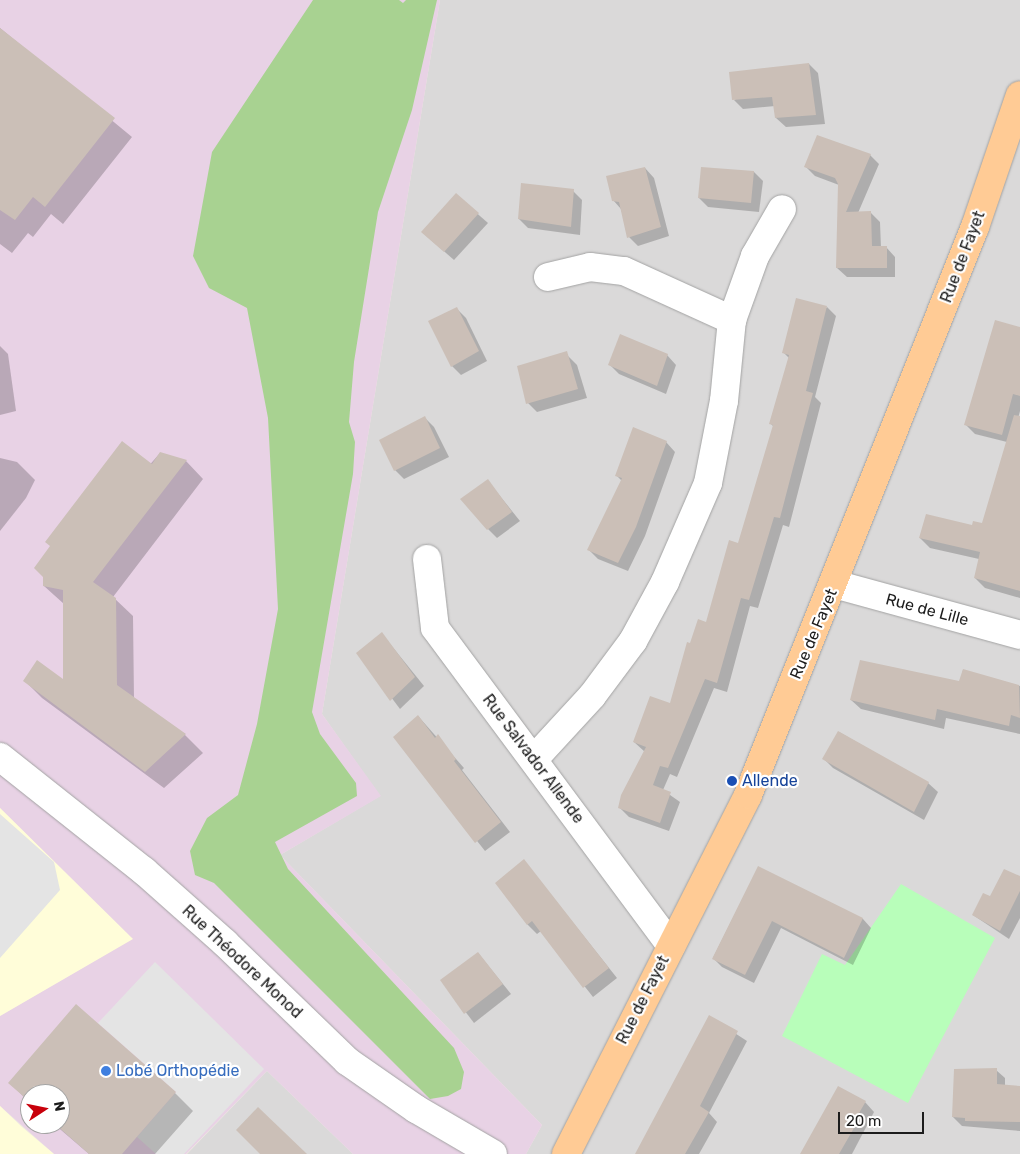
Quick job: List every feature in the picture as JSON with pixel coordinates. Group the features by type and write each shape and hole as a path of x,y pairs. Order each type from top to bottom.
{"main road":[{"name":"Rue de Fayet","path":"566,1154 748,796 975,227 1020,95"}],"street":[{"path":"534,758 592,696 633,641 665,582 708,483 724,401 732,320 755,256 782,209"},
{"path":"548,277 590,267 624,271 732,320"},
{"name":"Rue Salvador Allende","path":"427,559 435,628 534,758 671,946"},
{"name":"Rue de Lille","path":"834,584 1020,635"},
{"name":"Rue Théodore Monod","path":"0,756 144,871 225,943 347,1061 416,1109 493,1154"}],"shaded area":[{"path":"0,0 440,0 322,714 381,796 280,855 542,1125 526,1154 353,1154 267,1071 186,1154 54,1154 32,1134 70,1134 70,1084 20,1084 20,1124 0,1106 0,1016 132,939 0,808"},
{"path":"440,0 1020,0 1020,1154 526,1154 542,1125 280,855 380,796 322,714"},
{"path":"0,808 133,939 0,1016"},
{"path":"0,814 54,862 60,890 0,958"},
{"path":"155,962 264,1069 184,1154 156,1154 137,1137 176,1092 98,1023"},
{"path":"267,1071 353,1154 187,1154"},
{"path":"0,1106 20,1125 20,1134 30,1134 54,1154 0,1154"}],"green space":[{"path":"313,0 399,0 403,3 406,0 437,0 412,110 378,212 354,362 349,422 355,442 353,474 312,712 320,734 356,783 357,796 275,842 288,869 454,1048 464,1072 461,1089 448,1096 430,1099 214,883 195,875 190,851 207,818 238,795 257,724 278,609 268,418 247,308 209,288 193,256 212,152"},
{"path":"901,884 995,938 908,1103 782,1036 822,954 845,965"}],"building":[{"path":"0,28 115,118 45,207 33,197 15,220 0,210"},
{"path":"809,63 816,115 775,118 772,97 732,100 729,72"},
{"path":"817,135 871,154 846,212 871,211 872,246 887,246 887,268 836,268 838,184 835,178 804,167"},
{"path":"645,167 661,227 627,238 619,202 612,201 606,176"},
{"path":"701,167 754,171 751,203 698,198"},
{"path":"521,183 574,189 571,227 518,219"},
{"path":"456,193 479,213 444,252 421,232"},
{"path":"796,298 827,306 806,391 813,393 780,518 774,517 749,600 741,598 717,683 705,679 668,768 660,766 653,785 671,792 660,823 618,808 621,795 646,747 633,742 650,696 670,703 687,642 690,643 698,619 706,622 729,540 738,543 773,425 769,424 789,355 782,353"},
{"path":"457,307 479,351 451,367 428,321"},
{"path":"995,320 1020,327 1020,396 1013,394 1002,435 964,425"},
{"path":"620,334 668,354 657,386 608,365"},
{"path":"567,351 578,389 526,404 517,366"},
{"path":"1014,415 1020,416 1020,591 974,578 980,552 919,538 926,514 972,525 973,521 982,523"},
{"path":"425,416 440,448 394,471 379,440"},
{"path":"633,427 667,441 636,527 618,563 587,550 622,478 615,476"},
{"path":"122,441 152,464 160,452 187,460 93,582 116,598 117,685 186,734 145,772 23,681 37,660 63,679 63,590 43,586 43,577 34,568 50,546 45,542"},
{"path":"488,479 512,512 487,530 460,499"},
{"path":"382,632 415,677 390,701 356,653"},
{"path":"860,660 959,681 963,669 1019,685 1020,718 1011,715 1009,726 937,709 935,720 850,700"},
{"path":"418,715 435,738 438,734 456,759 454,761 501,822 475,843 393,737"},
{"path":"838,731 929,782 914,812 822,759"},
{"path":"524,859 609,968 583,988 532,921 527,925 495,883"},
{"path":"758,866 863,918 844,958 772,921 745,975 712,959"},
{"path":"1004,869 1020,876 1020,891 1000,931 972,915 983,893 990,896"},
{"path":"478,952 503,984 464,1014 440,980"},
{"path":"76,1004 176,1092 122,1154 89,1154 66,1134 70,1134 70,1084 20,1084 20,1093 8,1083"},
{"path":"709,1015 738,1031 700,1106 709,1112 685,1154 635,1154"},
{"path":"997,1068 997,1084 1020,1086 1020,1122 965,1121 965,1118 952,1117 954,1069"},
{"path":"838,1086 866,1101 851,1127 854,1128 839,1154 800,1154"},
{"path":"258,1107 307,1154 260,1154 236,1130"}],"place":[{"name":"Allende","path":"732,781"},
{"name":"Lobé Orthopédie","path":"106,1071"}]}
